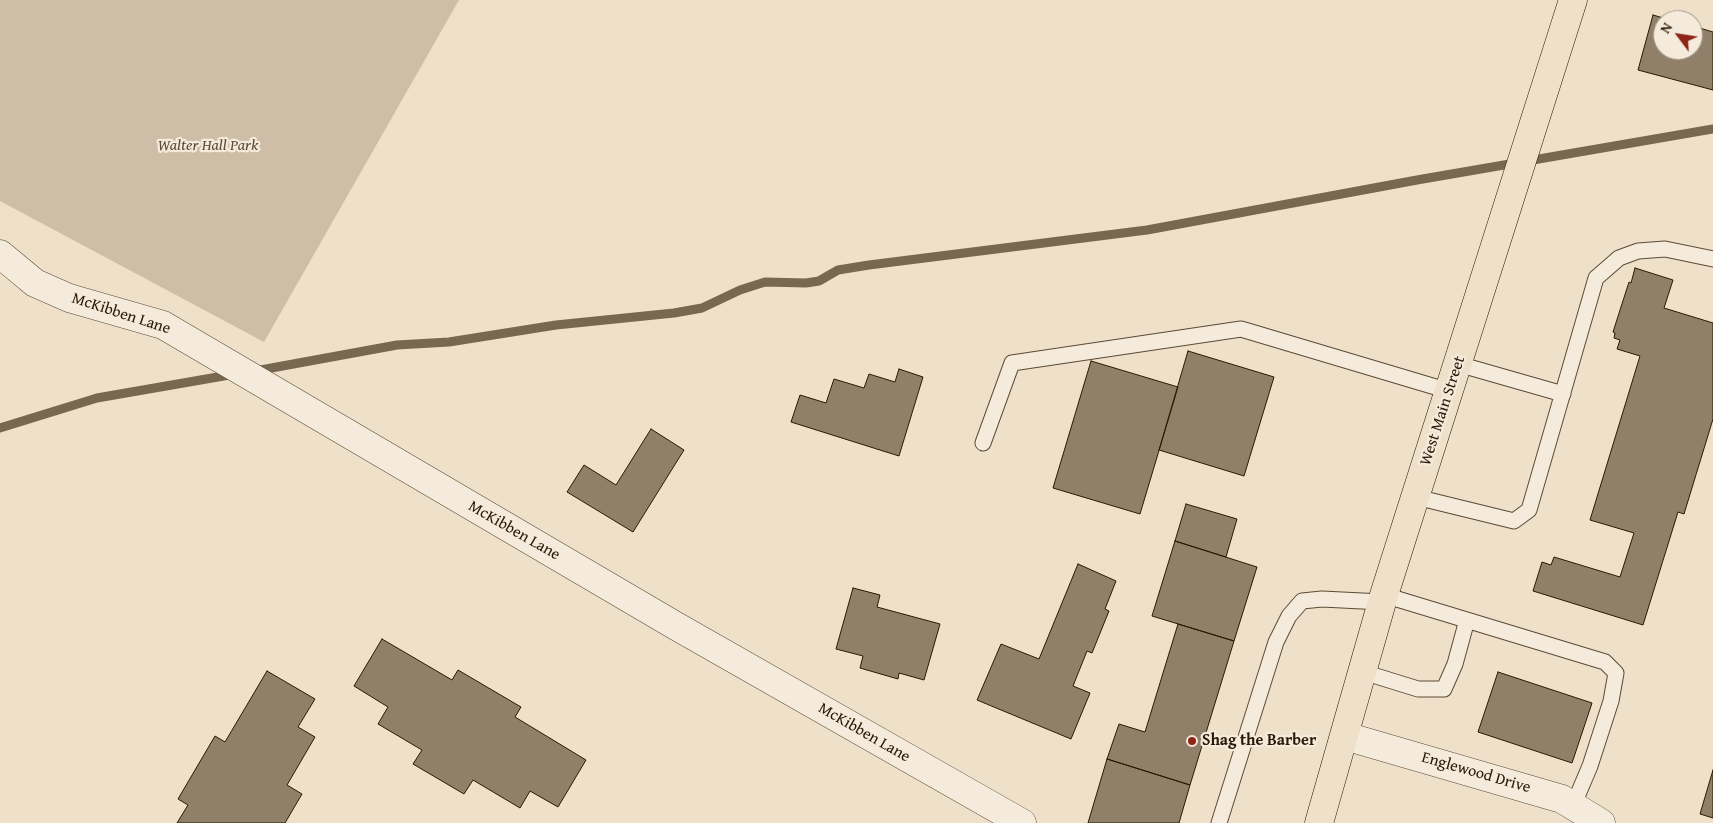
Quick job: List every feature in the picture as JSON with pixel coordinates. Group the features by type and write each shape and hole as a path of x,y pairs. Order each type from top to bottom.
{"main road":[{"name":"West Main Street","path":"1319,823 1383,599 1574,0"}],"street":[{"name":"McKibben Lane","path":"0,254 35,283 69,298 163,325 668,621 1022,823"},
{"name":"Englewood Drive","path":"1345,736 1562,799 1602,823"}],"lane":[{"path":"1416,497 1514,521 1529,510 1596,278 1619,258 1638,250 1665,249 1713,259"},
{"path":"983,443 1012,363 1241,329 1449,392"},
{"path":"1458,364 1563,394"},
{"path":"1219,823 1276,642 1289,616 1302,601 1322,599 1383,599 1467,620 1605,662 1616,673 1608,710 1590,766 1573,806"},
{"path":"1363,672 1418,689 1444,689 1456,664 1467,620"}],"green space":[{"name":"Walter Hall Park","path":"0,0 459,0 264,342 0,201"}],"building":[{"path":"1653,15 1653,60 1703,60 1703,29 1713,32 1713,90 1638,70"},
{"path":"1635,268 1673,280 1664,308 1713,323 1713,419 1684,514 1678,512 1643,625 1533,591 1542,562 1551,565 1554,557 1620,577 1634,533 1590,520 1640,356 1617,349 1620,340 1614,338 1615,333 1613,332"},
{"path":"1188,351 1274,377 1244,476 1159,450"},
{"path":"1091,361 1178,387 1140,514 1053,488"},
{"path":"899,369 923,377 899,456 791,422 800,395 826,403 834,379 864,388 869,374 895,382"},
{"path":"651,429 684,450 633,532 567,492 584,465 616,485"},
{"path":"1186,504 1237,519 1226,557 1175,541"},
{"path":"1175,541 1257,567 1234,641 1152,616"},
{"path":"1078,564 1116,581 1105,609 1109,611 1092,653 1087,651 1073,686 1090,693 1071,739 977,700 1001,644 1039,659"},
{"path":"853,588 880,595 877,607 940,624 924,680 899,673 898,679 860,668 863,656 836,649"},
{"path":"1178,624 1234,641 1190,785 1107,759 1119,724 1145,732"},
{"path":"382,639 452,680 458,670 521,707 515,717 586,760 558,807 530,791 520,808 473,780 464,794 413,764 422,750 378,724 388,707 354,686"},
{"path":"267,671 315,699 298,727 315,737 287,785 302,794 285,823 177,823 188,805 178,799 215,736 225,742"},
{"path":"1498,672 1592,703 1572,763 1478,732"},
{"path":"1107,759 1190,785 1179,823 1088,823"},
{"path":"1713,770 1713,818 1700,814"}],"waterway":[{"path":"255,371 397,345 449,342 556,325 674,313 702,308 740,290 765,282 806,283 819,281 838,270 869,265 1147,230 1417,180 1713,129"},
{"path":"0,428 97,398 235,374"}],"place":[{"name":"Shag the Barber","path":"1192,741"}]}
